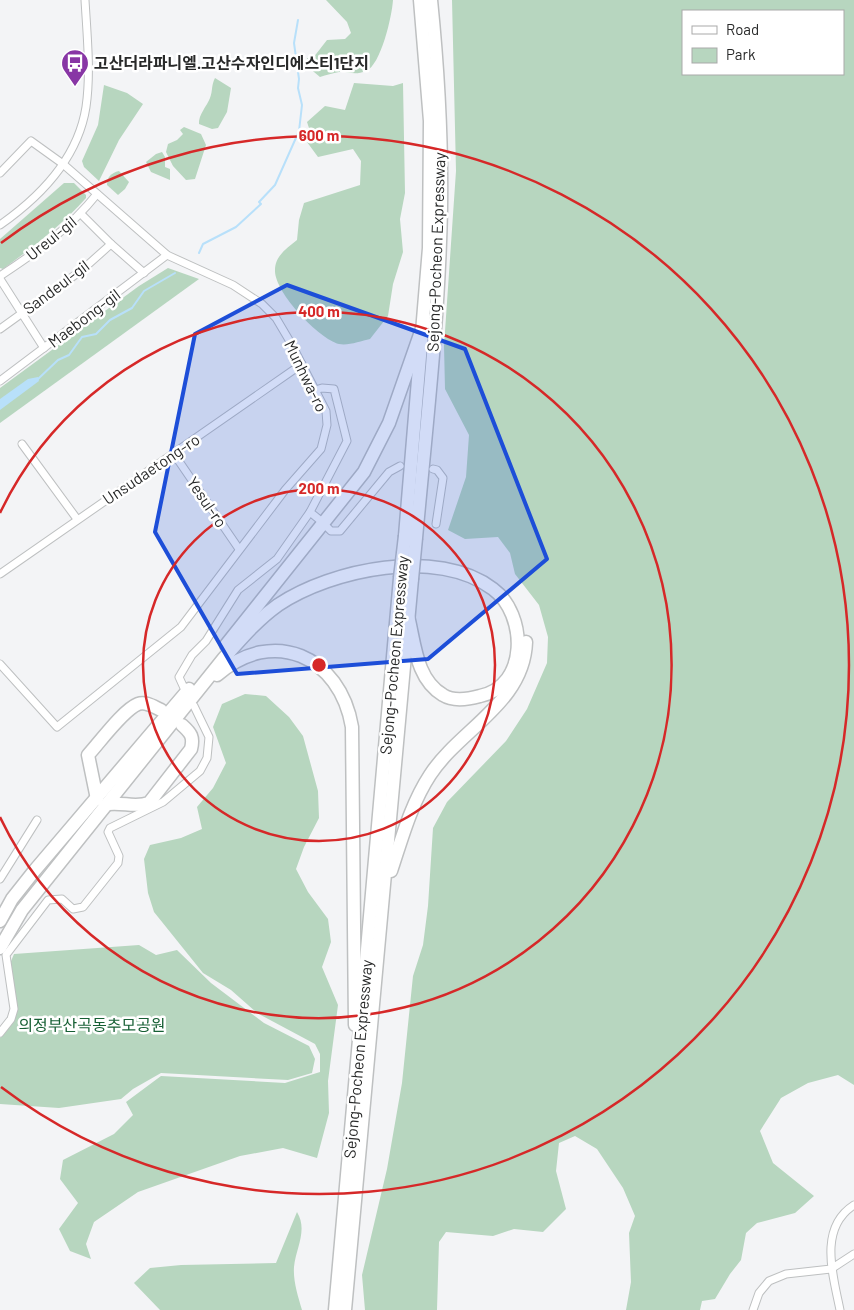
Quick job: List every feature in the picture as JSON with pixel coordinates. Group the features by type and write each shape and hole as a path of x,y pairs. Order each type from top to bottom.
{"highway":[{"name":"Sejong-Pocheon Expressway","path":"335,1310 410,537 430,248 430,121 420,0"},
{"name":"Sejong-Pocheon Expressway","path":"410,537 432,365 441,208 437,57 431,0"},
{"path":"131,804 125,796 122,778 364,472 389,424 424,323"},
{"path":"224,647 267,606 292,590 324,576 357,566 388,562 436,561 469,568 487,576 512,598 524,622 526,643 525,659 517,679 506,697 458,741 429,776 415,800 385,890"},
{"path":"0,921 12,899 35,870 102,801 255,624 278,605 336,577 368,570 427,566 467,574 482,582 501,597 513,617 518,632 518,652 512,669 496,689 483,696 464,700 446,697 432,688 420,668 408,616"},
{"name":"Sejong-Pocheon Expressway","path":"345,1310 385,890 408,616 406,579"},
{"path":"191,696 237,660 250,653 268,650 285,651 302,656 325,672 338,686 349,707 352,727 353,997 358,1069"},
{"path":"102,801 92,774 88,755 127,712 138,704 144,703 161,710"},
{"path":"102,801 124,802 139,806 149,803 184,761 193,740 191,733 182,725"},
{"path":"92,774 122,778"},
{"path":"3,952 22,910 102,801"}],"street":[{"path":"0,225 41,192 63,164 80,129 86,107 88,60 85,0"},
{"name":"Munhwa-ro","path":"0,173 31,141 63,164 167,255 234,285 262,304 276,318 302,364 326,411 327,425 321,449 239,550 181,627 57,727 0,664"},
{"name":"Ureul-gil","path":"0,277 51,242 81,214 98,194"},
{"path":"81,214 144,273"},
{"name":"Sandeul-gil","path":"0,329 82,270 111,244"},
{"name":"Maebong-gil","path":"0,381 167,255"},
{"path":"0,277 44,348"},
{"name":"Unsudaetong-ro","path":"0,574 302,364"},
{"path":"0,1033 12,1019 14,1009 3,952 48,900 62,899 73,909 83,907 118,863 119,856 108,832 110,828 163,802 200,770 207,758 209,737 191,696 179,678 192,655 206,641 238,590 277,559 310,512 347,441 334,389 322,388 315,390"},
{"path":"22,444 78,519"},
{"name":"Yesul-ro","path":"174,454 239,550"},
{"path":"310,512 331,531 340,531 389,472 400,466"},
{"path":"433,469 437,470 443,478 436,524"},
{"path":"0,879 37,820"},
{"path":"840,1310 832,1269 831,1238 840,1215 854,1205"},
{"path":"753,1310 759,1293 769,1281 786,1274 832,1269 854,1254"}],"highlighted area":[{"path":"287,285 465,349 547,559 428,659 237,674 155,532 195,334"}],"green space":[{"path":"326,0 393,0 388,28 381,50 371,67 366,71 358,73 339,72 320,77 308,67 307,58 313,58 327,40 345,39 351,33 347,22"},
{"path":"452,0 854,0 854,1085 838,1075 808,1083 781,1098 760,1131 773,1163 814,1196 795,1213 757,1223 746,1233 741,1260 715,1299 702,1301 700,1310 626,1310 631,1282 629,1233 635,1216 623,1188 597,1149 575,1136 559,1143 556,1171 566,1209 543,1232 514,1229 493,1236 446,1232 439,1242 437,1310 365,1310 362,1275 387,1169 402,1083 413,976 423,945 428,906 433,828 447,802 506,741 527,709 547,663 548,637 539,605 515,574 510,553 498,537 465,539 448,530 466,477 469,435 445,389 444,346 456,171"},
{"path":"215,78 231,88 227,112 218,128 212,129 199,124 199,121 210,98"},
{"path":"354,83 393,86 403,83 405,193 400,219 403,252 393,284 388,316 370,339 350,344 339,344 320,333 299,313 282,290 275,270 279,256 297,240 299,220 304,203 360,185 361,161 353,149 318,157 307,142 311,134 307,122 325,106 345,110"},
{"path":"104,85 127,93 143,104 119,140 99,181 84,167 82,161 98,125"},
{"path":"184,127 201,134 206,145 195,179 186,180 173,166 166,152 168,144 177,140 183,134 180,130"},
{"path":"162,152 165,157 165,167 170,169 170,180 151,172 146,162"},
{"path":"119,171 129,182 118,195 107,185 110,176"},
{"path":"64,183 74,183 86,195 86,198 46,236 3,269 0,268 0,239"},
{"path":"168,268 199,279 0,423 0,388 139,286"},
{"path":"245,694 266,696 289,717 303,736 318,791 319,818 304,847 296,869 308,892 328,919 331,942 322,967 338,1005 328,1081 329,1113 317,1158 283,1148 240,1156 138,1192 94,1222 86,1244 91,1259 70,1251 59,1229 78,1203 60,1179 63,1160 114,1134 133,1115 126,1102 161,1076 285,1083 320,1072 320,1054 315,1044 257,1013 231,990 203,973 154,912 148,893 144,859 150,845 181,838 202,829 197,807 213,788 226,763 213,727 222,704"},
{"name":"의정부산곡동추모공원","path":"139,945 156,955 177,950 211,983 264,1023 309,1046 315,1059 312,1073 288,1080 161,1073 133,1089 121,1099 59,1108 0,1104 0,1038 17,1013 9,966 14,954"},
{"path":"297,1212 300,1219 301,1232 294,1272 302,1310 160,1310 134,1283 150,1268 181,1265 276,1263"}],"water":[{"path":"38,377 39,381 0,410 0,399 28,379"}],"waterway":[{"path":"199,253 203,244 236,227 261,204 259,202 275,185 299,131 302,105 298,88 299,79 294,43 298,20"},
{"path":"38,379 58,360 69,355 82,337 96,334 110,320 132,308 144,291 175,273"}],"place":[{"name":"고산더라파니엘.고산수자인디에스티1단지","path":"75,87"}]}
